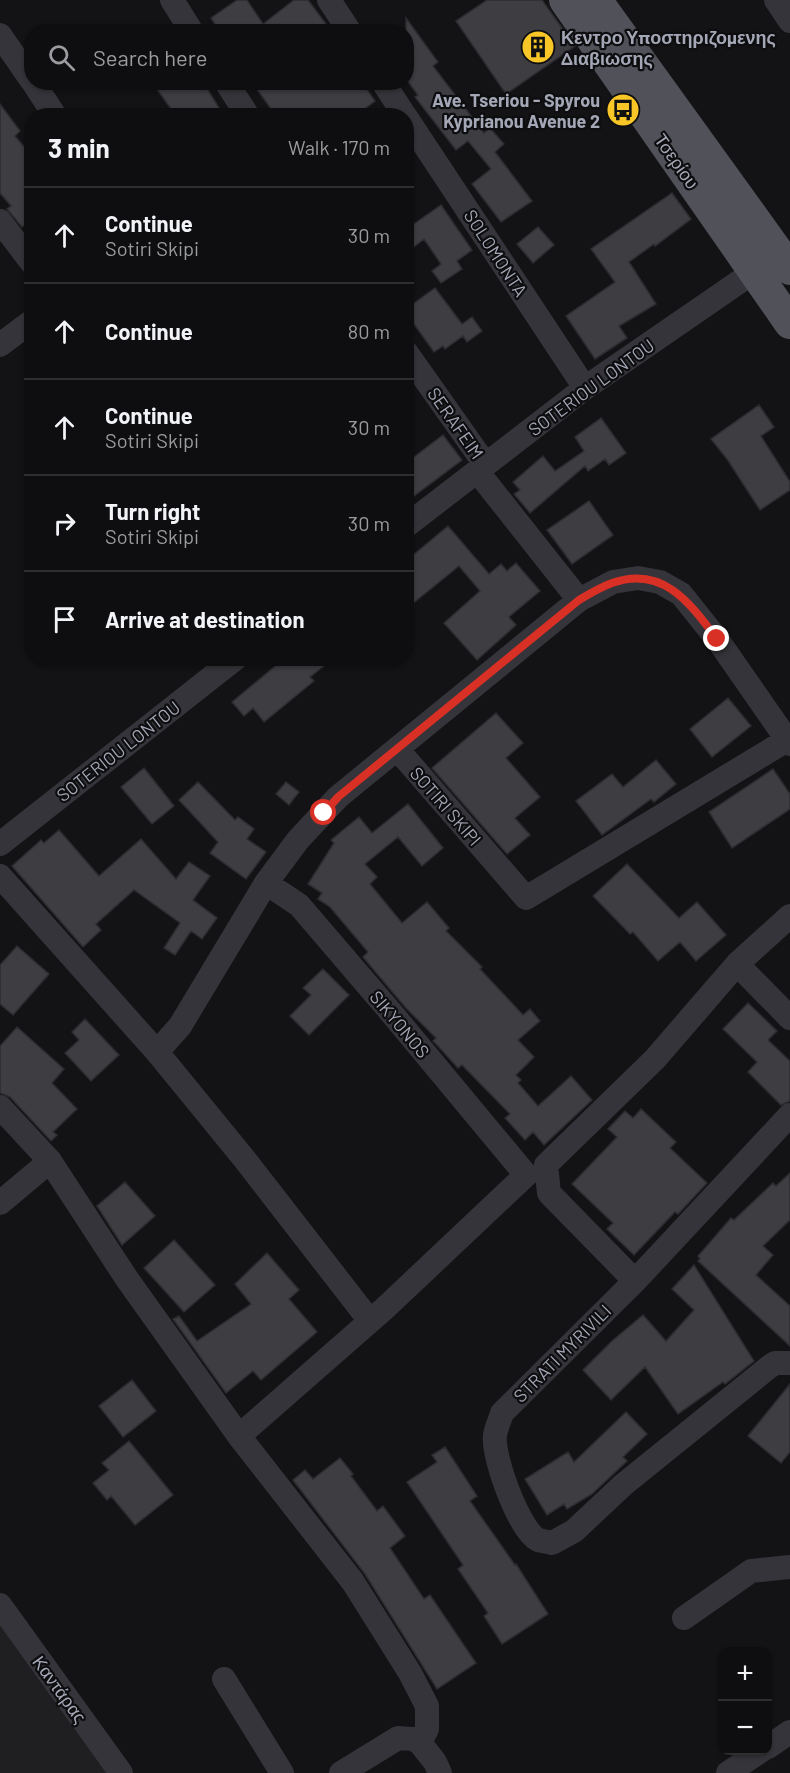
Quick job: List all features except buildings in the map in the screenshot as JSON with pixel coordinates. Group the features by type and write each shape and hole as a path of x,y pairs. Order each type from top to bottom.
{"main road":[{"name":"Τσερίου","path":"565,0 790,323"},
{"name":"Τσερίου","path":"596,0 784,261"}],"street":[{"path":"172,0 187,24"},
{"path":"329,0 345,24"},
{"path":"776,0 790,21"},
{"path":"0,35 24,70"},
{"path":"37,90 50,108"},
{"path":"231,90 243,108"},
{"name":"SOLOMONTA","path":"388,90 401,108"},
{"name":"SOLOMONTA","path":"414,128 585,388"},
{"path":"0,221 24,252"},
{"name":"SOTERIOU LONTOU","path":"414,520 585,388 754,272 784,261"},
{"path":"0,345 24,327"},
{"name":"SERAFEIM","path":"414,364 481,468 579,600"},
{"name":"SOTIRI SKIPI","path":"157,1052 180,1026 266,882 298,840 338,797 579,600 613,582 638,578 660,582 681,594 717,639 788,742 526,898 398,750"},
{"name":"SOTERIOU LONTOU","path":"0,844 226,666"},
{"path":"0,876 157,1052 246,1161 370,1321"},
{"name":"SIKYONOS","path":"266,882 299,905 394,1016 536,1170"},
{"path":"239,1436 370,1321 655,1059 737,964 790,916"},
{"path":"737,964 790,1018"},
{"path":"0,1107 50,1161 127,1279 239,1436 353,1582 428,1706 426,1729 420,1743"},
{"name":"STRATI MYRIVILI","path":"790,1115 635,1281 502,1413 495,1436 497,1459 505,1485 524,1524 537,1539 552,1543 574,1530 624,1485 769,1367 775,1363 790,1363"},
{"path":"0,1203 50,1161"},
{"path":"536,1170 549,1193 635,1281"},
{"path":"684,1618 752,1571 790,1567"},
{"name":"Καντάρας","path":"0,1605 121,1773"},
{"path":"224,1679 282,1773"},
{"path":"772,1744 790,1732"},
{"path":"341,1773 398,1738 413,1739 420,1743 441,1773"},
{"path":"728,1773 755,1755"}],"shaded area":[{"path":"0,1611 118,1773 0,1773"}],"place":[{"name":"Κεντρο Υποστηριζομενης Διαβιωσης","path":"538,47"},
{"name":"Ave. Tseriou - Spyrou Kyprianou Avenue 2","path":"623,110"}],"route":[{"path":"324,813 338,797 579,600 613,582 638,578 660,582 681,594 717,639"}]}
